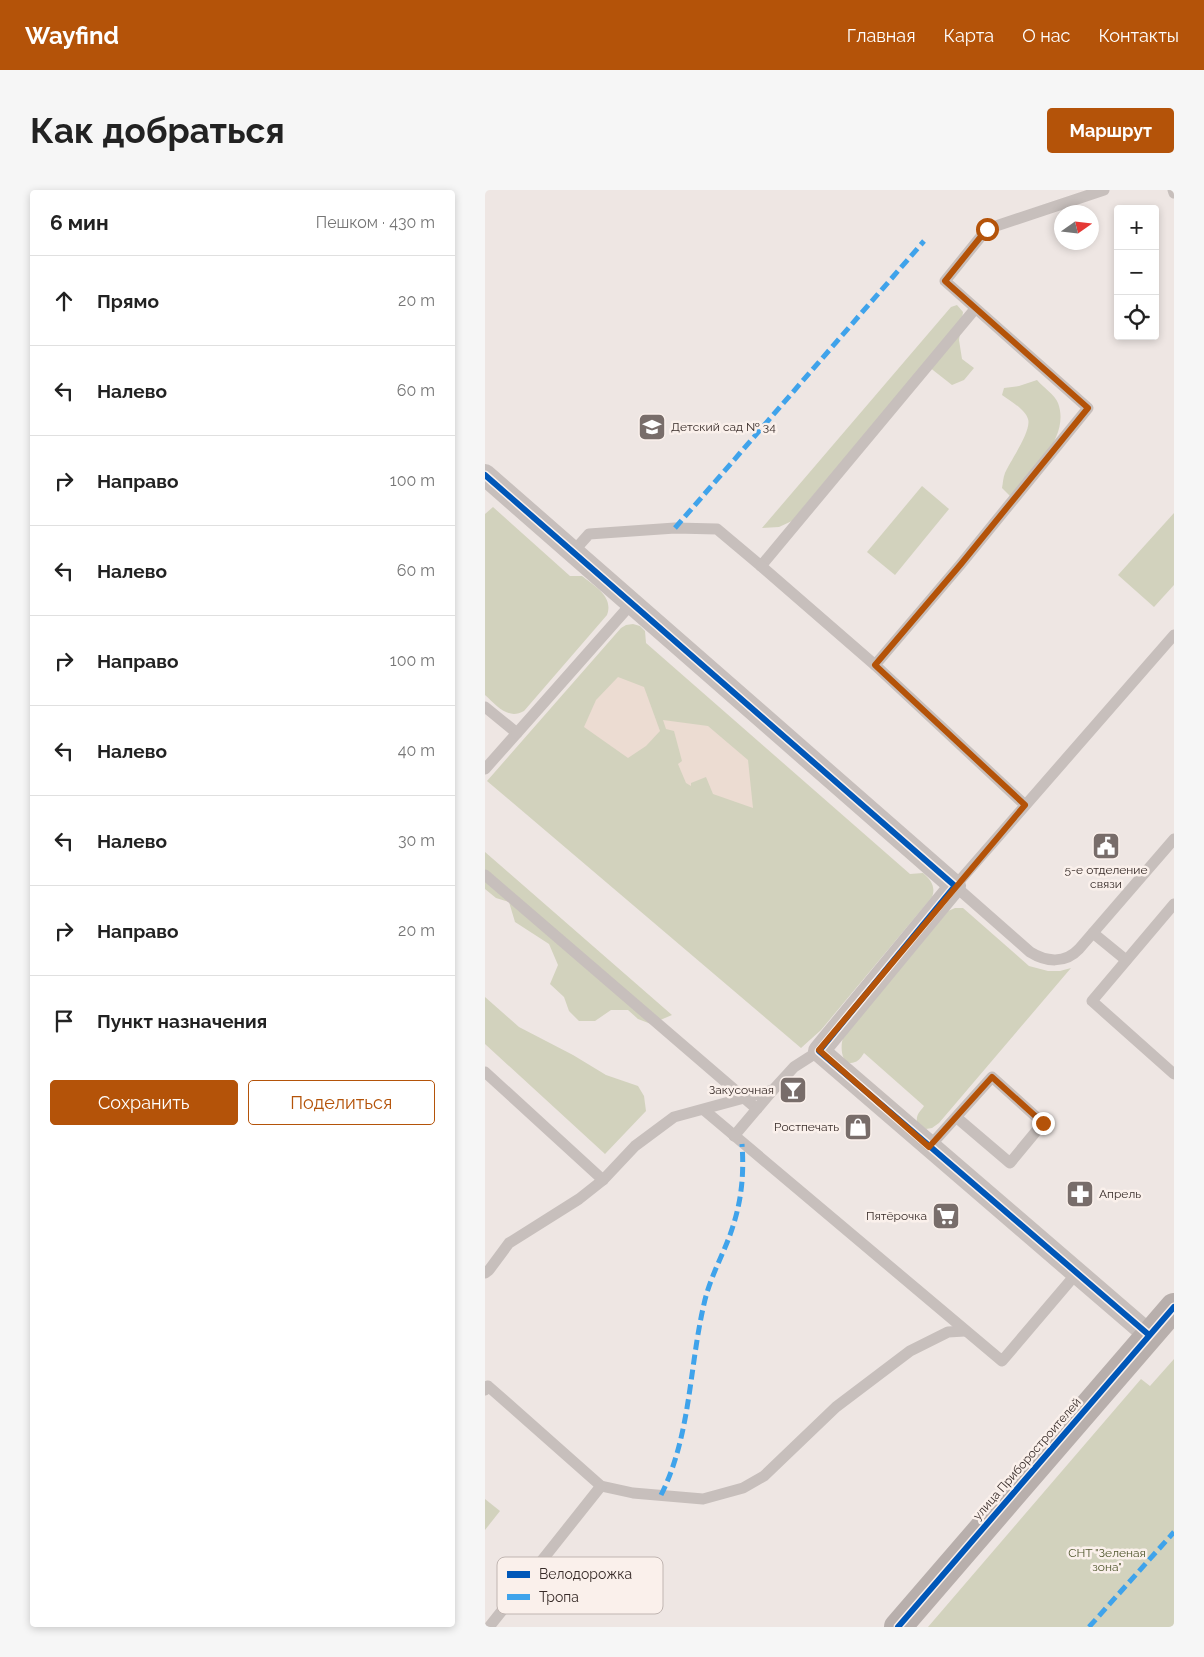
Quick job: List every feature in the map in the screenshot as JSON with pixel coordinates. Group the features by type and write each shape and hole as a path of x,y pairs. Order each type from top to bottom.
{"street":[{"path":"485,475 955,886 819,1050 1076,1274 1149,1335"},
{"name":"улица Приборостроителей","path":"898,1627 1174,1307"}],"lane":[{"path":"875,665 961,564 1088,408 945,281 987,229 1104,190"},
{"path":"761,566 975,309"},
{"path":"573,552 589,534 675,528 717,529 875,665 1025,805"},
{"path":"485,769 632,603"},
{"path":"1174,635 955,886 1040,958 1052,960 1069,957 1075,954 1174,839"},
{"path":"485,707 517,733"},
{"path":"485,875 747,1098 757,1109"},
{"path":"1174,904 1092,1001 1174,1074"},
{"path":"1093,933 1126,960"},
{"path":"734,1136 794,1067 819,1050"},
{"path":"485,1072 603,1180"},
{"path":"929,1147 956,1117 992,1077 1043,1123 1010,1163 956,1117"},
{"path":"485,1272 489,1270 509,1243 579,1199 603,1180 635,1146 674,1117 773,1090"},
{"path":"704,1110 1002,1361 1076,1274"},
{"path":"485,1390 488,1386 601,1486 633,1493 703,1499 743,1488 764,1476 836,1407 910,1351 948,1332 965,1331"},
{"path":"545,1557 601,1486"},
{"path":"489,1627 499,1614"}],"green space":[{"path":"957,305 963,312 959,340 962,359 974,368 964,380 952,385 924,363 792,521 779,527 762,528 951,307"},
{"path":"1037,380 1052,394 1058,403 1061,416 1059,429 1047,454 1010,496 1002,488 1004,477 1027,431 1028,419 1021,409 1002,395 1004,388 1019,386"},
{"path":"922,486 949,509 895,575 867,552"},
{"path":"493,507 570,576 582,576 602,592 608,602 607,615 524,711 513,714 503,710 485,695 485,514"},
{"path":"1174,513 1174,585 1154,607 1118,575"},
{"path":"633,624 640,626 645,631 646,643 910,874 923,873 932,884 932,897 821,1030 801,1048 487,781 621,628"},
{"path":"485,852 672,1015 651,1024 638,1019 628,1010 611,1010 595,1021 579,1021 569,1011 564,997 550,984 558,965 549,944 515,922 509,902 496,898 485,889"},
{"path":"955,908 963,908 1029,966 1048,971 1060,971 1071,968 939,1123 932,1128 926,1129 917,1122 918,1115 924,1106 864,1053 856,1061 847,1062 842,1051 842,1042 843,1038 948,911"},
{"path":"485,997 519,1027 573,1055 606,1075 638,1086 644,1096 646,1111 605,1154 485,1044"},
{"name":"СНТ \"Зеленая зона\"","path":"1174,1359 1174,1627 928,1627 1141,1379 1150,1386"},
{"path":"485,1499 500,1511 485,1530"}],"shaded area":[{"path":"618,677 644,687 660,731 646,746 628,758 584,727 596,700"},
{"path":"663,720 708,726 748,760 753,808 713,794 706,777 691,783 691,786 686,783 678,764 682,761 674,731 666,729"}],"marked path":[{"path":"675,528 924,241"},
{"path":"661,1495 671,1472 684,1425 699,1328 707,1294 736,1216 743,1165 742,1144"},
{"path":"1089,1627 1174,1532"}],"cycle path":[{"path":"485,475 955,886 819,1051 1149,1335"},
{"path":"898,1627 1174,1307"}],"place":[{"name":"Детский сад № 34","path":"652,427"},
{"name":"5-е отделение связи","path":"1106,846"},
{"name":"Закусочная","path":"793,1090"},
{"name":"Ростпечать","path":"858,1127"},
{"name":"Апрель","path":"1080,1194"},
{"name":"Пятёрочка","path":"946,1216"}],"route":[{"path":"987,229 945,281 1088,408 961,564 875,665 1025,805 819,1050 929,1147 992,1077 1043,1123"}]}
